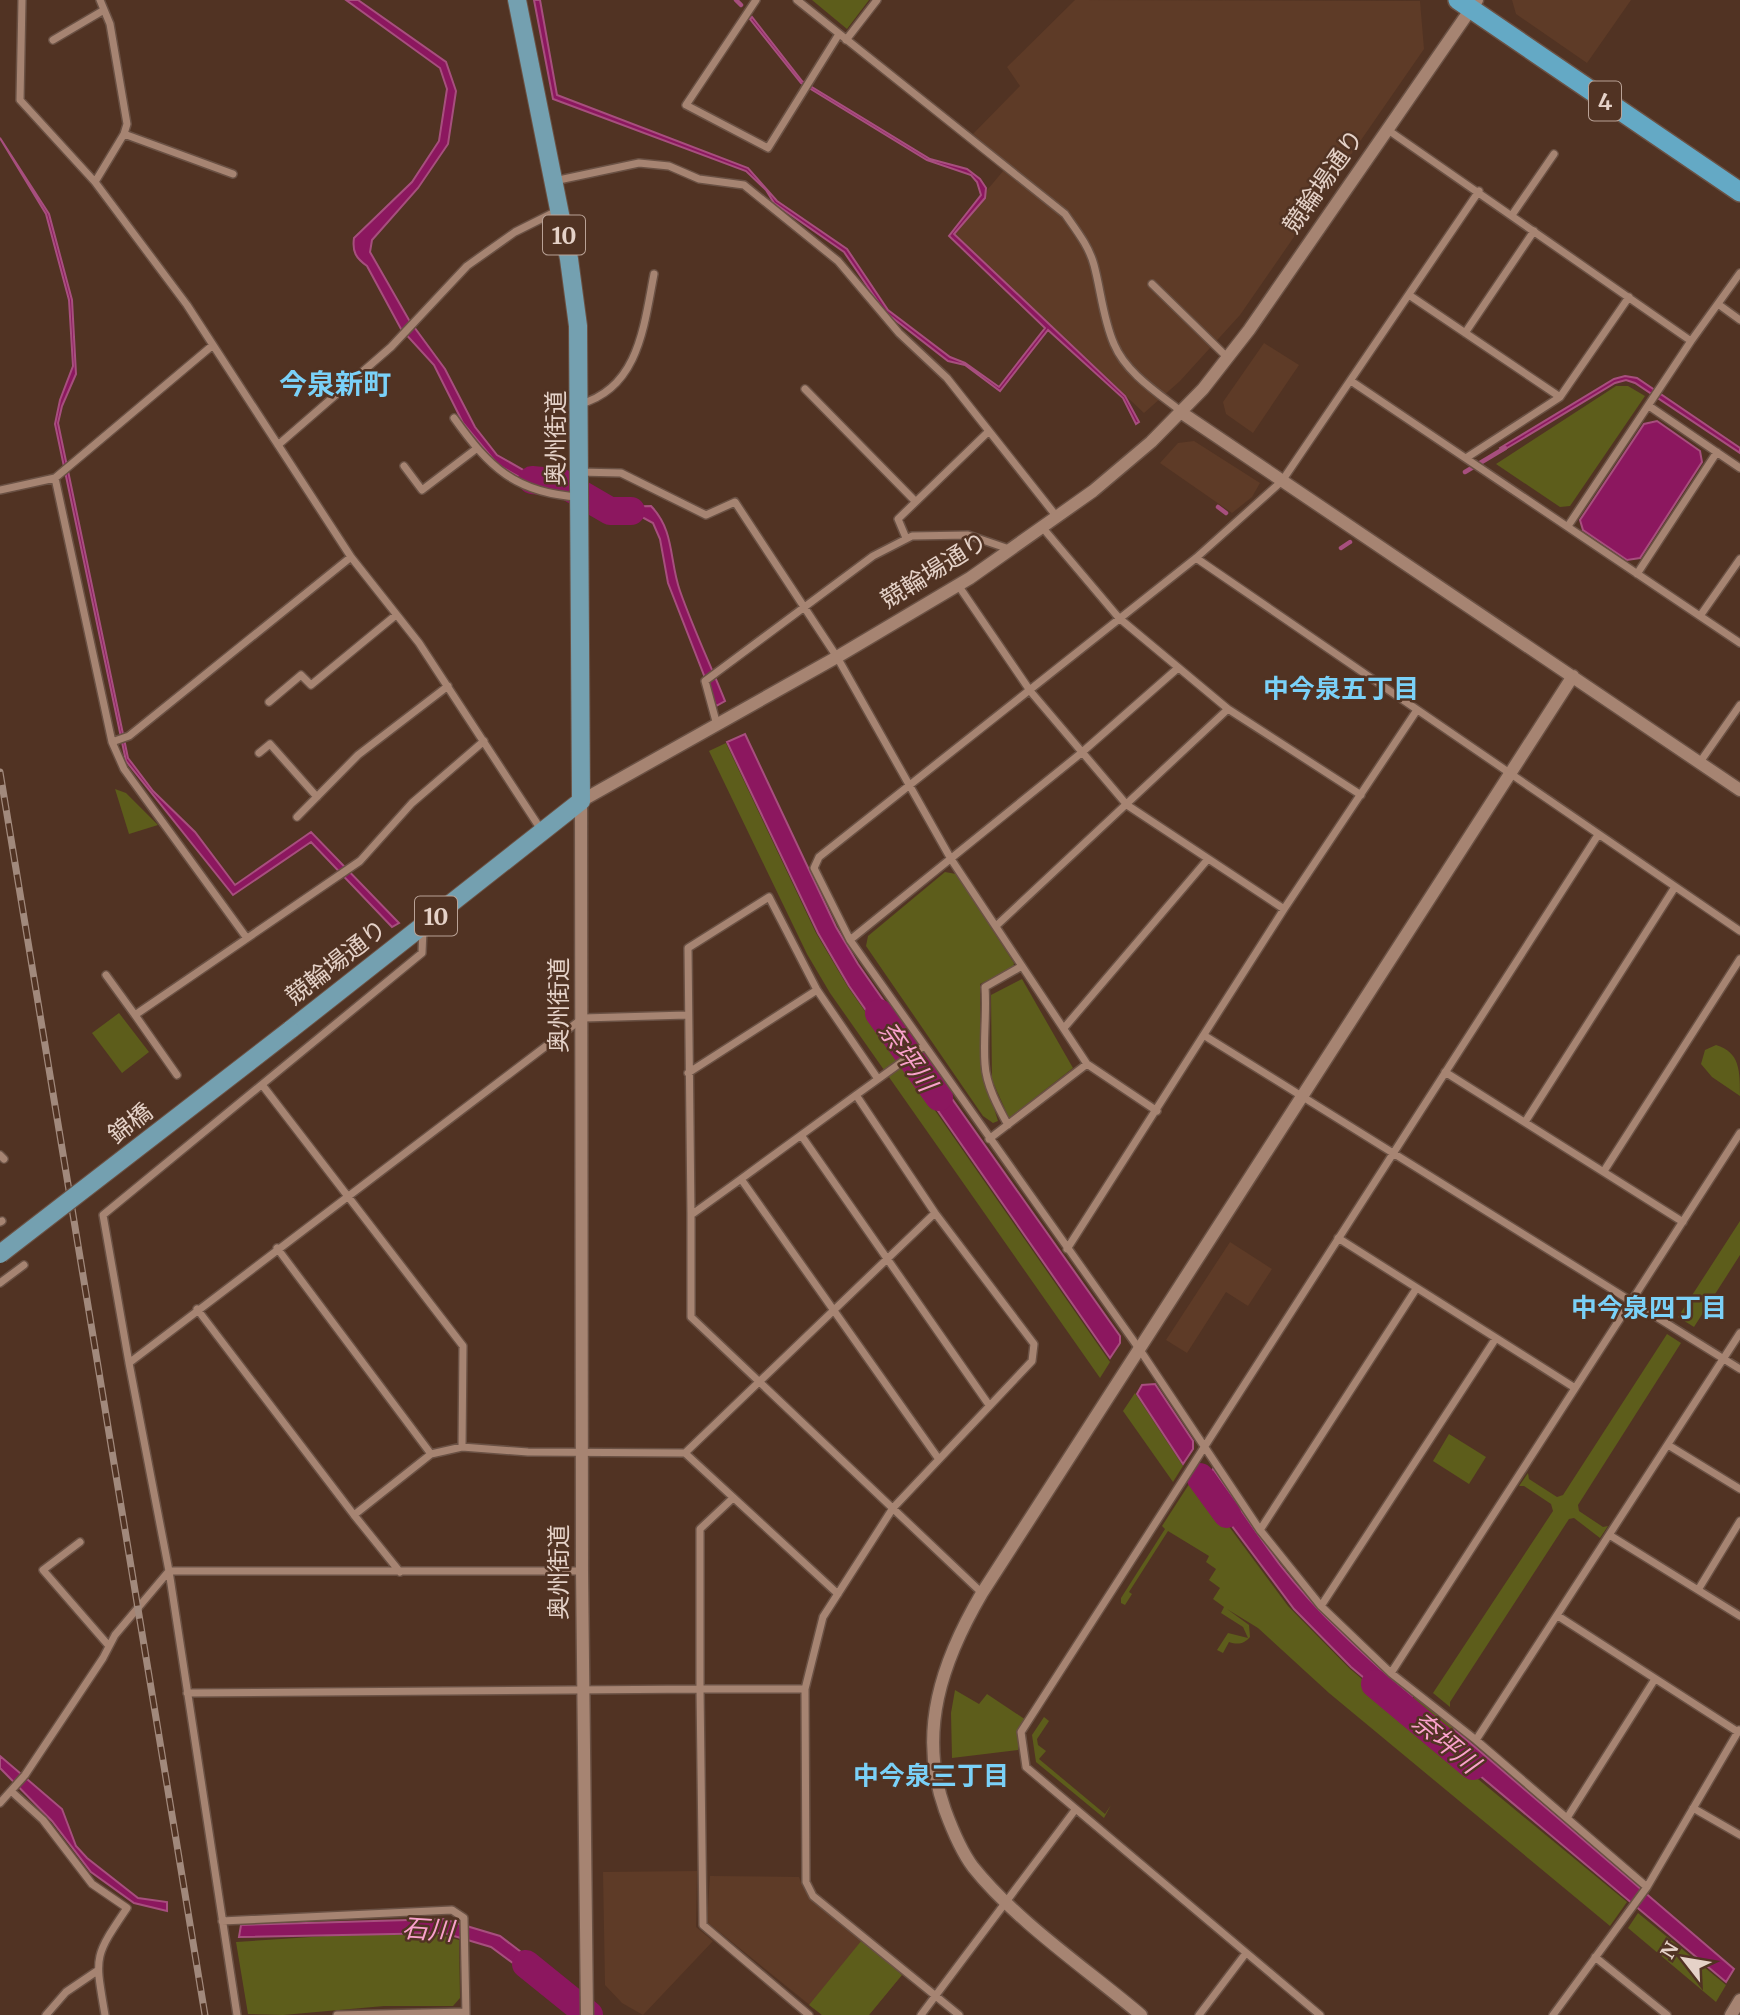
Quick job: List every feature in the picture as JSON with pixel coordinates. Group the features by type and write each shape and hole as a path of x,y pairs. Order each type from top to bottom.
{"highway":[{"name":"4","path":"1468,3 1740,192"}],"main road":[{"name":"奥州街道","path":"517,0 554,182 578,326 581,801"},
{"name":"競輪場通り","path":"289,1030 581,801"},
{"name":"錦橋","path":"0,1254 289,1030"}],"street":[{"path":"22,0 20,100 94,182 187,305 351,557 448,686 543,832"},
{"path":"94,182 124,134 127,124 120,72 100,0"},
{"path":"756,0 686,105 768,148 839,34"},
{"path":"797,0 1065,214 1082,239 1094,264 1101,303 1114,346 1135,374 1182,413 1740,790"},
{"path":"846,40 877,0"},
{"name":"競輪場通り","path":"581,801 837,657 958,585 1012,550 1122,467 1182,413 1228,358 1388,130 1468,3"},
{"path":"53,40 104,10"},
{"path":"1388,130 1691,341"},
{"path":"124,134 233,174"},
{"path":"1513,215 1554,154"},
{"path":"554,182 639,163 669,166 699,179 744,186 838,261 899,333 947,378 1057,517"},
{"path":"1479,191 1282,481 1196,558 1031,692 819,857 814,868 850,940 1140,1350 1260,1530 1321,1606 1391,1673 1476,1740 1647,1886"},
{"path":"278,445 391,346 467,266 515,232 559,209"},
{"path":"1465,333 1534,231"},
{"path":"1568,526 1691,341 1740,273"},
{"path":"579,404 612,389 636,357 654,274"},
{"path":"1152,284 1228,358"},
{"path":"1409,295 1560,397"},
{"path":"1467,458 1560,397 1629,297"},
{"path":"1718,304 1740,320"},
{"path":"0,490 55,478 213,345"},
{"path":"1351,381 1740,643"},
{"path":"805,389 915,501"},
{"path":"1648,406 1740,468"},
{"path":"454,418 476,449 514,481 544,493 580,496"},
{"path":"906,538 898,519 988,432"},
{"path":"404,466 422,490 476,449"},
{"path":"1637,574 1717,452"},
{"path":"579,473 621,473 706,515 735,502 837,657 951,859 1087,1064 1157,1111"},
{"path":"55,478 112,742 124,769 246,937"},
{"path":"1042,527 1119,618 1178,668 1228,709 1360,795"},
{"path":"717,725 705,681 873,556 912,536 968,535 1012,550"},
{"path":"112,742 129,736 351,557"},
{"path":"1196,558 1740,931"},
{"path":"1700,616 1740,559"},
{"path":"958,585 1031,692 1080,754 1127,805 1284,909"},
{"path":"269,702 301,675 311,685 396,615"},
{"path":"850,940 1080,754 1178,668"},
{"path":"1141,2015 1006,1902 971,1864 939,1793 932,1737 934,1709 949,1656 982,1593 1508,772 1573,676"},
{"path":"297,817 358,755 448,686"},
{"path":"1700,762 1740,705"},
{"path":"996,926 1228,709"},
{"path":"1067,1249 1284,909 1418,710"},
{"path":"135,1015 360,861 412,803 484,741"},
{"path":"259,753 270,744 317,797"},
{"name":"奥州街道","path":"581,801 582,1571 587,2015"},
{"path":"1320,2015 1026,1767 1021,1732 1598,835"},
{"path":"1064,1028 1208,859"},
{"path":"1525,1122 1675,887"},
{"path":"878,1079 817,990 769,897 688,948 691,1317 982,1593"},
{"path":"237,2015 169,1571 103,1215 422,953 424,925"},
{"path":"1604,1171 1740,959"},
{"path":"1008,1125 996,1103 985,1065 988,1020 985,987 1022,966"},
{"path":"106,975 177,1074"},
{"path":"688,1073 817,990"},
{"path":"129,1363 346,1195 583,1018 687,1015"},
{"path":"1205,1036 1740,1369"},
{"path":"691,1215 924,1046"},
{"path":"989,1139 1087,1064"},
{"path":"1445,1072 1682,1222"},
{"path":"263,1086 463,1346 462,1447"},
{"path":"856,1095 935,1213 1034,1345 1032,1361 893,1508 823,1617 805,1689 806,1882 813,1896 959,2015"},
{"path":"1391,1673 1740,1133"},
{"path":"801,1135 989,1405"},
{"path":"741,1179 938,1458"},
{"path":"685,1453 935,1213"},
{"path":"1338,1238 1575,1388"},
{"path":"277,1248 431,1454"},
{"path":"0,1283 24,1265"},
{"path":"1260,1530 1416,1289"},
{"path":"197,1309 400,1572"},
{"path":"1476,1740 1611,1536 1740,1333"},
{"path":"1321,1606 1496,1338"},
{"path":"1668,1446 1740,1489"},
{"path":"354,1514 431,1454 462,1447 685,1453 838,1594"},
{"path":"733,1498 700,1529 703,1925 809,2015"},
{"path":"1698,1590 1740,1521"},
{"path":"1611,1536 1740,1616"},
{"path":"80,1542 43,1570 109,1646"},
{"path":"0,1803 25,1775 115,1634 169,1571 582,1571"},
{"path":"1553,2015 1647,1886 1739,1731 1558,1616"},
{"path":"1567,1818 1656,1679"},
{"path":"187,1693 805,1689"},
{"path":"11,1791 43,1820 92,1884 127,1908 100,1948 97,1971 105,2015"},
{"path":"1693,1808 1740,1835"},
{"path":"921,2015 1074,1810"},
{"path":"222,1921 452,1910 464,1918 466,2013 338,2015"},
{"path":"1199,2015 1246,1953"},
{"path":"1595,1957 1667,2015"},
{"path":"47,2015 66,1992 97,1971"},
{"path":"1731,2015 1740,2000"}],"shaded area":[{"path":"812,0 869,0 847,29"},
{"path":"1075,0 1420,1 1424,49 1240,315 1180,381 1144,413 951,233 1009,164 973,134 1020,86 1007,67"},
{"path":"1512,0 1631,0 1587,63 1516,14"},
{"path":"1264,343 1299,365 1253,433 1226,414 1223,402"},
{"path":"1616,386 1628,386 1645,396 1570,506 1560,507 1496,464"},
{"path":"1194,441 1260,483 1252,497 1232,513 1160,463 1178,443"},
{"path":"726,743 816,933 848,987 892,1050 911,1037 926,1060 909,1073 1110,1362 1100,1378 830,993 807,954 709,751"},
{"path":"115,789 126,793 158,825 129,834"},
{"path":"945,872 956,874 1014,963 1013,968 980,984 981,1066 998,1121 993,1123 983,1116 866,946 868,936"},
{"path":"1022,979 1073,1068 1009,1118 992,1080 991,995"},
{"path":"119,1013 149,1052 122,1073 92,1033"},
{"path":"1716,1045 1730,1052 1737,1064 1740,1096 1712,1077 1701,1064 1705,1050"},
{"path":"1740,1221 1740,1255 1694,1327 1678,1317"},
{"path":"1230,1242 1272,1269 1248,1306 1226,1292 1187,1353 1166,1340"},
{"path":"1667,1334 1681,1343 1578,1505 1579,1511 1603,1527 1608,1526 1600,1538 1574,1518 1569,1519 1450,1702 1450,1707 1433,1693 1553,1511 1551,1504 1524,1486 1519,1486 1528,1473 1529,1479 1557,1497 1563,1495"},
{"path":"1135,1393 1183,1466 1173,1482 1123,1411"},
{"path":"1449,1434 1486,1457 1469,1484 1433,1461"},
{"path":"1193,1478 1288,1606 1349,1668 1401,1712 1415,1696 1454,1728 1438,1746 1627,1902 1610,1926 1329,1693 1258,1628 1227,1609 1249,1625 1250,1637 1241,1643 1229,1642 1223,1653 1217,1650 1228,1633 1248,1638 1243,1627 1221,1613 1224,1607 1213,1599 1220,1588 1209,1580 1216,1569 1206,1562 1209,1556 1168,1531 1129,1592 1132,1594 1125,1605 1121,1603 1121,1598 1165,1529 1162,1526"},
{"path":"955,1690 979,1704 987,1694 1026,1720 1018,1734 1018,1750 952,1758 951,1713"},
{"path":"1044,1717 1049,1721 1037,1739 1038,1745 1046,1751 1039,1759 1105,1814 1111,1805 1104,1818 1036,1762 1032,1735"},
{"path":"697,1871 696,1927 713,1941 643,2015 622,2003 605,1985 603,1872"},
{"path":"710,1876 799,1877 805,1891 902,1975 869,2015 822,2015 707,1922"},
{"path":"1638,1913 1726,1985 1716,2002 1628,1928"},
{"path":"342,1935 439,1935 459,1940 460,1998 453,2006 384,2006 283,2015 248,2014 236,1942"},
{"path":"862,1940 902,1975 869,2015 822,2015 809,2005"}],"water":[{"path":"346,0 358,0 446,62 456,91 448,144 418,188 372,240 370,252 409,320 445,369 475,427 497,455 534,476 567,481 567,490 532,484 498,465 463,423 434,365 401,329 367,266 356,254 354,238 412,182 439,141 447,89 440,68"},
{"path":"534,0 540,0 557,95 748,168 777,201 847,249 888,310 950,357 965,363 999,387 1045,328 949,236 981,195 977,182 971,175 927,160 801,83 750,19 752,17 802,81 930,159 967,169 980,179 986,188 985,198 954,234 1125,396 1139,422 1136,424 1123,398 1048,330 1000,391 965,365 948,361 885,312 844,252 774,203 766,190 746,171 553,99"},
{"path":"0,138 49,214 72,300 76,374 62,406 58,423 128,758 153,791 195,832 235,885 311,832 399,923 392,927 311,842 233,895 126,761 55,424 60,400 73,366 69,300 46,214"},
{"path":"1625,376 1637,378 1740,448 1740,453 1635,383 1626,380 1615,383 1502,451 1500,448 1614,379"},
{"path":"1657,421 1700,451 1702,462 1640,558 1627,560 1583,530 1580,520 1644,424"},
{"path":"594,496 612,507 651,506 659,516 668,536 680,591 725,701 716,706 668,583 660,539 653,523 642,517 608,515 594,506"},
{"path":"745,734 836,927 858,964 909,1037 893,1049 849,986 818,933 727,742"},
{"path":"926,1062 1120,1336 1120,1343 1110,1358 911,1072"},
{"path":"1155,1384 1193,1441 1193,1449 1183,1464 1137,1394 1142,1385"},
{"path":"1213,1469 1271,1553 1310,1601 1412,1697 1402,1710 1351,1667 1294,1609 1202,1486"},
{"path":"1454,1729 1734,1969 1726,1982 1442,1744"},
{"path":"0,1756 62,1809 76,1846 87,1858 138,1898 167,1902 167,1911 134,1903 91,1872 52,1821 0,1768"},
{"path":"443,1919 500,1936 559,1981 551,1991 491,1947 444,1933 239,1937 241,1925"}],"waterway":[{"path":"736,0 741,5"},
{"path":"1465,472 1505,448"},
{"path":"532,480 562,483 610,511 631,511"},
{"path":"1218,507 1226,513"},
{"path":"1341,548 1350,542"},
{"name":"奈坪川","path":"879,1013 939,1097"},
{"name":"奈坪川","path":"1200,1477 1227,1514"},
{"name":"奈坪川","path":"1375,1684 1473,1766"},
{"name":"石川","path":"526,1964 589,2015"}],"railway":[{"path":"0,772 205,2015"}],"district":[{"name":"今泉新町","path":"335,384"},
{"name":"中今泉五丁目","path":"1341,688"},
{"name":"中今泉四丁目","path":"1649,1307"},
{"name":"中今泉三丁目","path":"931,1775"}]}
